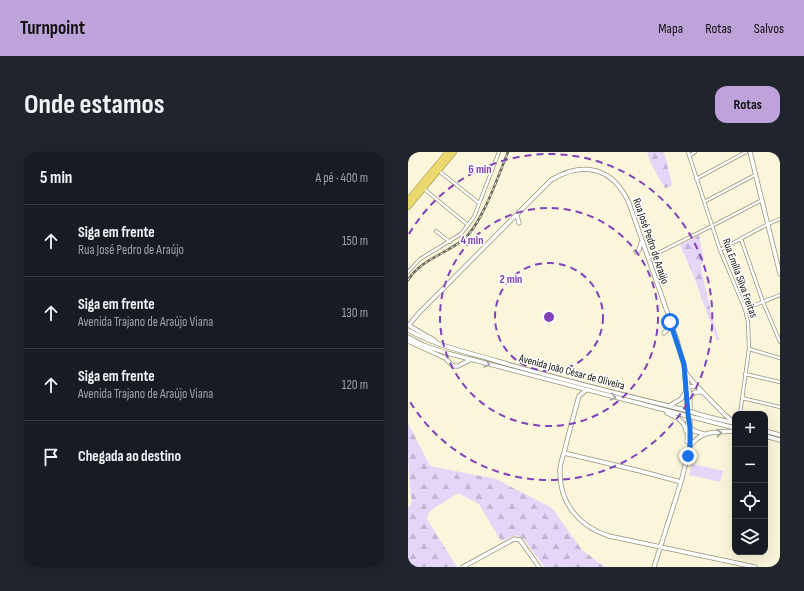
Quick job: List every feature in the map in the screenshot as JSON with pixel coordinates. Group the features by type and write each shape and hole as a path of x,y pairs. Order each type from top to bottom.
{"highway":[{"path":"408,200 448,152"},
{"path":"408,207 454,152"}],"street":[{"path":"408,272 420,259 450,242 461,234 468,225 474,217 499,152"},
{"name":"Rua Emília Silva Freitas","path":"688,152 720,250 745,309 749,330 749,349 740,411"},
{"path":"689,156 696,152"},
{"path":"696,179 746,152"},
{"path":"750,152 780,274"},
{"path":"776,152 780,158"},
{"name":"Rua José Pedro de Araújo","path":"438,344 434,340 408,325 423,308 551,180 570,171 582,169 596,171 611,178 621,188 629,203 670,322 685,371 704,394 732,421"},
{"path":"439,170 479,203"},
{"path":"704,202 755,175"},
{"path":"424,189 468,225"},
{"path":"647,258 762,200"},
{"path":"517,215 519,223"},
{"path":"720,250 780,219"},
{"path":"436,231 450,242"},
{"path":"741,239 762,302 780,342"},
{"path":"636,252 641,246 641,240"},
{"path":"745,309 780,295"},
{"path":"664,333 669,328 670,322"},
{"name":"Avenida João César de Oliveira","path":"408,330 438,344 511,365 668,406 732,427"},
{"name":"Avenida João César de Oliveira","path":"408,337 423,345 470,360 680,414 732,422"},
{"path":"408,341 446,358 453,366 470,360"},
{"path":"749,349 780,358"},
{"path":"458,356 460,361 459,365"},
{"path":"654,567 681,482 690,446 690,397 685,371"},
{"path":"685,371 690,428 704,434 732,431"},
{"path":"745,374 780,382"},
{"path":"569,385 577,391 579,396"},
{"path":"668,406 679,401 689,387 692,385 697,386"},
{"path":"586,390 579,396 559,473 561,486 568,505 578,519 599,533 736,565 755,567"},
{"path":"690,397 695,392 699,391 704,394"},
{"path":"742,398 780,407"},
{"path":"661,409 682,421 688,435"},
{"path":"687,456 688,414"},
{"path":"721,420 725,415"},
{"path":"768,432 780,435"},
{"path":"690,446 696,439 704,434"},
{"path":"768,437 780,440"},
{"path":"564,454 681,482"},
{"path":"463,567 514,539 520,540 539,567"}],"green space":[{"path":"647,152 664,152 672,184 670,187 665,188 651,164"},
{"path":"699,235 704,260 701,265 702,273 719,339 717,341 694,277 680,245"},
{"path":"408,423 430,466 496,479 552,508 582,550 605,567 544,567 524,539 516,535 501,541 479,504 458,493 430,511 427,519 457,567 408,567 408,508 412,502 409,473"},
{"path":"692,464 723,471 720,482 689,475"}],"railway":[{"path":"408,280 420,267 457,244 471,231 484,210 508,152"}],"route":[{"path":"670,322 684,364 690,428 690,446 688,456"}]}
